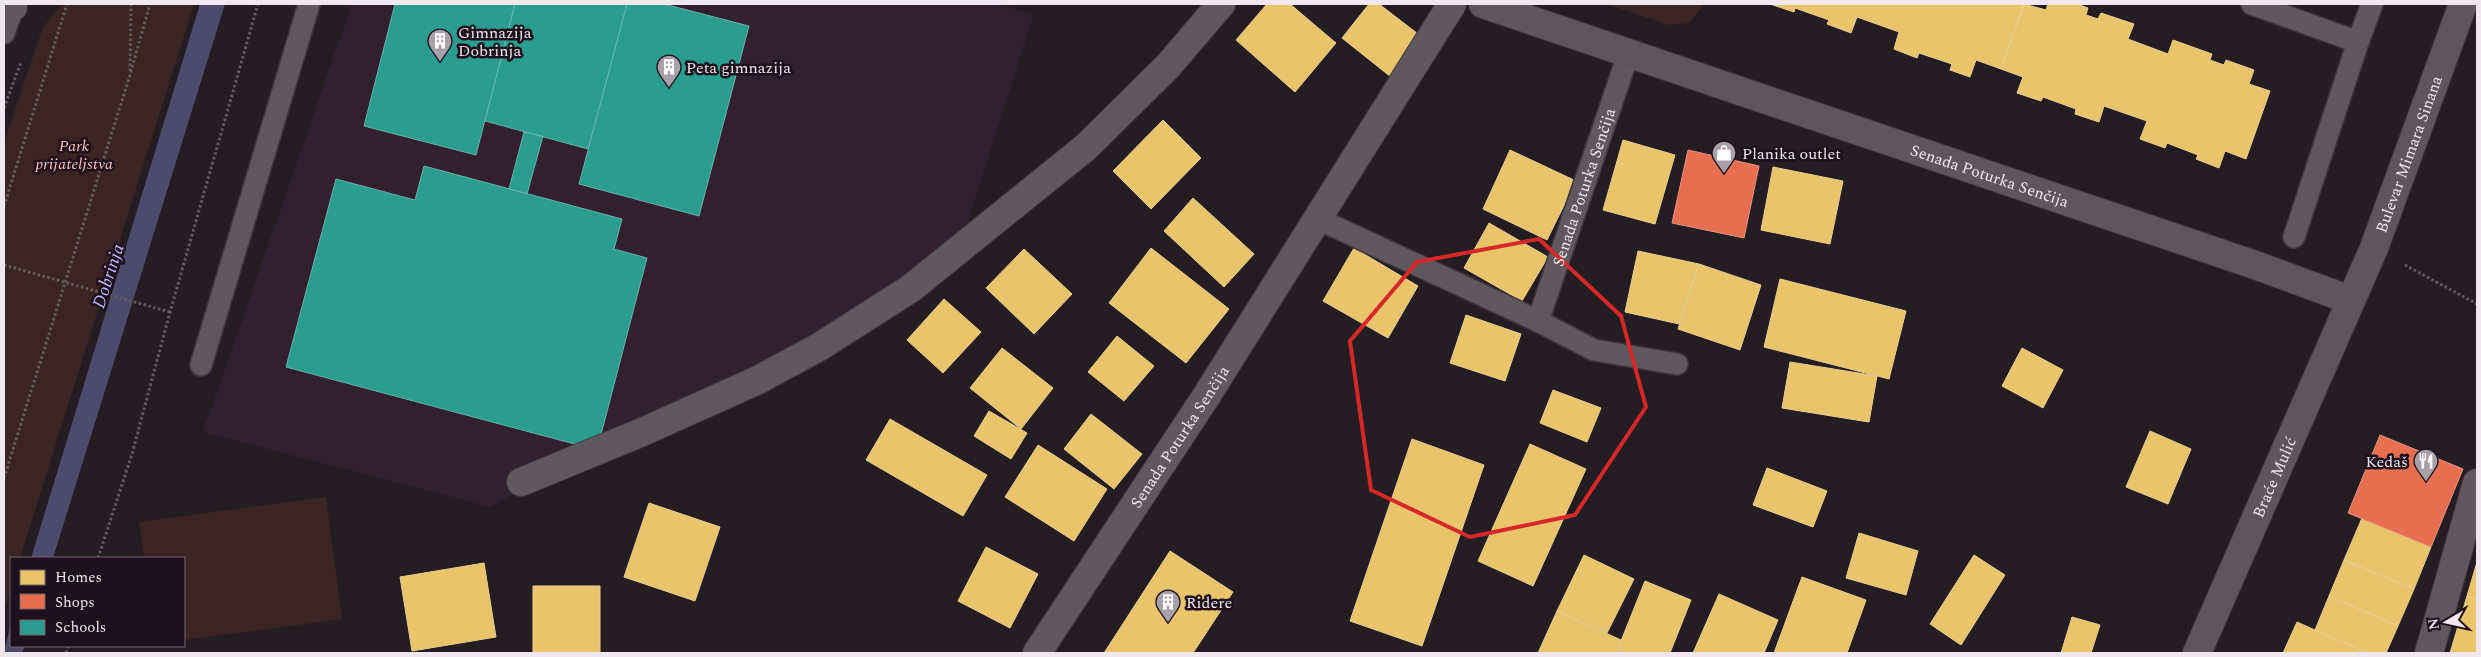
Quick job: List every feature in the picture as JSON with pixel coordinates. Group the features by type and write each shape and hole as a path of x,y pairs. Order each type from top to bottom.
{"street":[{"path":"521,482 640,434 758,380 819,346 910,289 1086,147 1168,66 1221,4"},
{"name":"Senada Poturka Senčija","path":"1037,653 1202,403 1452,4"},
{"name":"Senada Poturka Senčija","path":"1483,4 2258,266 2350,300"},
{"name":"Bulevar Mimara Sinana","path":"2350,300 2374,248 2462,4"},
{"name":"Braće Mulić","path":"2197,653 2350,300"},
{"path":"2429,653 2477,483"}],"lane":[{"path":"202,365 309,4"},
{"path":"2252,4 2358,42"},
{"path":"2294,236 2372,4"},
{"path":"4,33 8,5"},
{"name":"Senada Poturka Senčija","path":"1538,321 1628,52"},
{"path":"1318,219 1538,321 1594,350 1676,364"}],"path":[{"path":"4,206 67,4"},
{"path":"130,75 131,4"},
{"path":"4,478 130,75 150,4"},
{"path":"98,557 132,454 170,312 258,4"},
{"path":"4,265 170,312"}],"highlighted area":[{"path":"1539,239 1621,316 1646,407 1575,515 1470,537 1371,490 1350,341 1417,262"}],"shaded area":[{"path":"352,4 996,4 1034,14 956,259 490,507 203,432"}],"green space":[{"name":"Park prijateljstva","path":"63,4 194,4 20,557 10,557 10,591 4,612 4,143 43,27"},
{"path":"1606,4 1705,4 1689,23 1669,25"},
{"path":"326,497 342,619 185,640 185,557 144,557 139,522"}],"water":[{"name":"Dobrinja","path":"200,4 225,4 53,557 31,557"},
{"path":"10,626 10,647 25,647 22,653 4,653"}],"building: Homes":[{"path":"1267,4 1290,4 1336,43 1295,92 1236,40"},
{"path":"1369,4 1379,4 1422,37 1391,77 1342,38"},
{"path":"1770,4 2024,4 2001,69 1976,60 1970,77 1950,70 1952,64 1919,53 1917,58 1894,49 1899,32 1857,17 1851,33 1827,24 1829,20 1795,8 1794,12"},
{"path":"2024,4 2046,10 2048,4 2077,4 2088,8 2086,15 2098,19 2101,13 2134,24 2128,39 2168,54 2173,40 2212,54 2210,60 2224,65 2226,60 2254,70 2249,84 2270,91 2246,159 2225,151 2219,168 2196,159 2198,155 2167,143 2165,148 2140,139 2147,121 2104,106 2099,122 2075,114 2076,109 2043,97 2041,101 2017,93 2023,77 2001,69"},
{"path":"1163,120 1201,158 1151,209 1113,171"},
{"path":"1623,140 1675,155 1655,224 1603,210"},
{"path":"1510,150 1576,181 1547,240 1483,209"},
{"path":"1773,167 1843,181 1830,244 1761,230"},
{"path":"1193,198 1254,254 1224,287 1164,231"},
{"path":"1489,223 1548,257 1522,301 1464,268"},
{"path":"1151,248 1229,309 1186,363 1109,303"},
{"path":"1354,248 1418,286 1388,338 1323,301"},
{"path":"1024,249 1072,294 1034,334 986,288"},
{"path":"1638,251 1699,264 1679,324 1625,312"},
{"path":"1699,264 1761,285 1740,350 1678,329"},
{"path":"1780,279 1906,311 1889,379 1764,347"},
{"path":"944,299 981,332 943,373 907,340"},
{"path":"1466,315 1521,334 1505,381 1450,363"},
{"path":"1117,336 1154,366 1124,401 1088,372"},
{"path":"1002,348 1053,388 1021,429 970,388"},
{"path":"2022,348 2063,370 2043,408 2002,386"},
{"path":"1790,362 1877,376 1869,422 1782,408"},
{"path":"1553,390 1601,408 1587,442 1540,423"},
{"path":"989,411 1027,433 1011,459 974,436"},
{"path":"1091,414 1142,454 1114,489 1064,449"},
{"path":"890,419 987,475 963,516 866,460"},
{"path":"2150,431 2191,449 2168,504 2126,487"},
{"path":"1412,439 1484,465 1422,646 1350,621"},
{"path":"1530,444 1586,469 1533,586 1478,561"},
{"path":"1038,445 1107,489 1074,541 1005,497"},
{"path":"1767,468 1827,491 1813,527 1753,505"},
{"path":"649,503 720,527 695,601 624,577"},
{"path":"2362,518 2431,547 2414,589 2344,560"},
{"path":"1859,533 1918,551 1906,595 1846,578"},
{"path":"986,547 1038,574 1010,628 958,601"},
{"name":"Ridere","path":"1170,551 1233,592 1193,653 1104,653"},
{"path":"1584,555 1634,579 1607,633 1557,611"},
{"path":"1974,555 2005,575 1961,645 1930,624"},
{"path":"2344,560 2414,589 2398,626 2329,596"},
{"path":"2477,562 2477,600 2467,596"},
{"path":"484,563 496,637 412,651 400,577"},
{"path":"1802,577 1866,600 1847,653 1774,653"},
{"path":"1645,581 1691,600 1670,653 1622,653 1617,651"},
{"path":"533,586 600,586 600,652 533,652"},
{"path":"1719,594 1778,620 1764,653 1693,653"},
{"path":"2329,596 2398,626 2386,653 2368,653 2315,630"},
{"path":"2467,596 2477,600 2477,653 2450,653"},
{"path":"1557,611 1621,640 1616,653 1538,653"},
{"path":"2072,617 2100,625 2091,653 2061,653"},
{"path":"2297,622 2315,630 2368,653 2283,653"}],"building: Shops":[{"path":"1688,150 1759,166 1744,238 1672,223"},
{"path":"2380,435 2463,469 2431,547 2348,513"}],"building: Schools":[{"name":"Gimnazija Dobrinja","path":"395,4 515,4 476,155 364,126"},
{"path":"515,4 627,4 588,149 485,121"},
{"name":"Peta gimnazija","path":"627,4 664,4 749,26 699,216 579,184"},
{"path":"524,132 543,136 527,194 509,189"},
{"path":"424,166 622,219 614,249 647,258 597,450 286,367 336,179 415,200"}],"place":[{"name":"Gimnazija Dobrinja","path":"440,62"},
{"name":"Peta gimnazija","path":"669,88"},
{"name":"Planika outlet","path":"1724,174"},
{"name":"Kedaš","path":"2426,482"},
{"name":"Ridere","path":"1168,623"}]}
